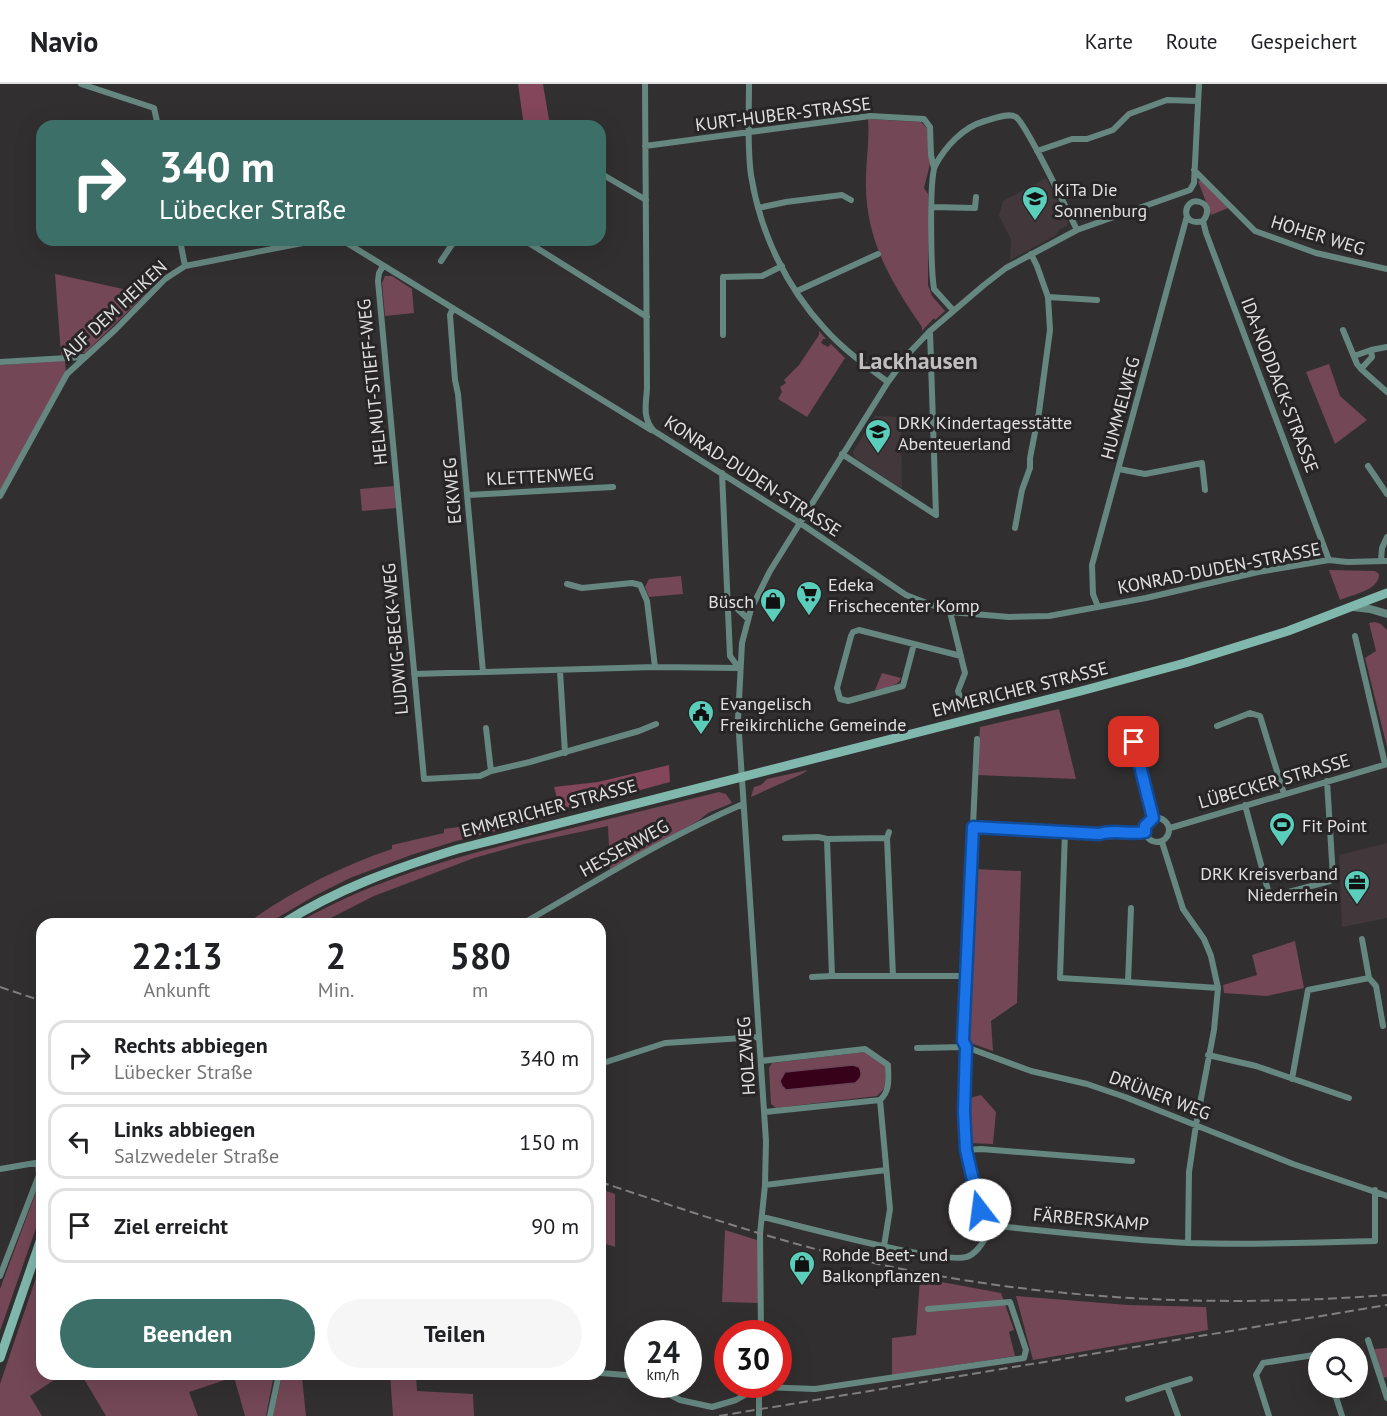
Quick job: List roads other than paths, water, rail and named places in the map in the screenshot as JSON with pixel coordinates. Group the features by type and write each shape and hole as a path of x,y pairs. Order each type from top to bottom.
{"main road":[{"name":"EMMERICHER STRASSE","path":"292,918 318,902 352,886 413,863 501,837 1185,663 1288,631 1353,608 1387,593"},
{"path":"0,1358 36,1253"}],"street":[{"path":"81,84 154,108 157,120"},
{"name":"KONRAD-DUDEN-STRASSE","path":"645,84 647,388 645,414 649,426 800,523 906,595 950,612 1009,617 1048,616 1146,598 1258,572 1329,560 1384,561"},
{"path":"749,84 751,173 758,208 769,243 806,307 827,331 862,363 888,382"},
{"path":"1194,170 1199,84"},
{"path":"1037,151 1072,139 1087,139 1113,130 1129,114 1167,100 1198,101"},
{"name":"KURT-HUBER-STRASSE","path":"645,146 870,116 924,119 930,127 934,168"},
{"path":"953,310 934,289 932,187 934,168 949,145 964,132 980,122 1011,116 1018,118 1077,230"},
{"name":"HOLZWEG","path":"761,1320 760,1234 765,1185 765,1112 738,705 742,643 751,609 770,571 888,382 910,352 930,331 999,274 1031,254 1077,230 1180,196 1190,190 1194,183 1194,170"},
{"name":"HOHER WEG","path":"1194,170 1255,231 1316,253 1387,269"},
{"path":"606,176 646,200"},
{"path":"758,208 842,195 851,200"},
{"path":"932,207 975,208 976,197"},
{"name":"IDA-NODDACK-STRASSE","path":"1187,216 1186,208 1189,204 1198,201 1207,208 1207,216 1203,221 1206,233 1329,560"},
{"path":"1187,216 1191,221 1197,223 1203,221"},
{"name":"HUMMELWEG","path":"1098,607 1093,594 1092,565 1187,216"},
{"path":"181,246 185,266"},
{"name":"AUF DEM HEIKEN","path":"0,496 67,374 165,279 185,266 287,246"},
{"path":"351,246 654,431"},
{"path":"441,261 451,246"},
{"path":"534,246 646,317"},
{"path":"797,291 878,254"},
{"path":"1016,528 1023,490 1030,468 1050,330 1048,297 1038,266 1031,254"},
{"name":"HELMUT-STIEFF-WEG","path":"383,266 378,281 399,496"},
{"path":"723,335 723,277 762,276 782,266"},
{"path":"1048,297 1096,300"},
{"name":"ECKWEG","path":"453,308 450,315 455,380 468,495 483,672"},
{"path":"1342,330 1361,369 1387,392"},
{"path":"842,454 936,515 930,331"},
{"path":"1354,356 1387,347"},
{"path":"1361,369 1372,357 1371,350"},
{"path":"0,362 84,357"},
{"path":"1119,469 1145,474 1202,463 1205,490"},
{"path":"1368,466 1387,494"},
{"path":"722,473 730,656 739,668"},
{"name":"KLETTENWEG","path":"468,495 613,486"},
{"name":"LUDWIG-BECK-WEG","path":"399,496 402,552 424,779 480,776 491,771"},
{"path":"1384,561 1382,548 1387,537"},
{"path":"567,584 582,588 632,583 640,585 647,601 655,667"},
{"path":"727,599 748,619"},
{"path":"1353,608 1370,609 1387,614"},
{"path":"950,612 965,673 958,691 962,704"},
{"path":"914,644 903,686 848,701 840,699 837,688 853,632 859,630 914,644 961,656"},
{"path":"1354,636 1386,764"},
{"path":"414,674 655,667 739,668"},
{"path":"560,671 565,753"},
{"path":"1217,726 1250,713 1260,716 1284,794"},
{"path":"486,728 491,771 565,753 656,724"},
{"path":"762,1217 884,1246 948,1258 964,1258 976,1251 993,1223 980,1210 966,1150 964,1111 966,1047 963,1041 977,739"},
{"path":"1134,742 1153,818"},
{"name":"LÜBECKER STRASSE","path":"1170,828 1386,764"},
{"path":"1245,805 1269,894 1274,896 1330,881 1333,877 1327,781"},
{"name":"HESSENWEG","path":"534,918 709,818 743,804"},
{"path":"1153,818 1164,819 1170,828 1168,836 1162,842 1155,843 1148,839 1145,832 1145,826 1153,818"},
{"path":"973,827 1100,834 1145,832"},
{"path":"1065,832 1059,978 1218,988"},
{"path":"785,838 827,839 888,835 893,976"},
{"path":"827,839 832,976"},
{"path":"1162,842 1183,909 1204,939 1212,956 1218,988 1217,1009 1189,1172 1188,1243"},
{"path":"1128,982 1131,908"},
{"path":"1362,939 1369,978 1376,986 1383,1026"},
{"path":"812,976 966,976"},
{"path":"1292,1079 1308,990 1369,978"},
{"path":"606,1062 665,1043 759,1037"},
{"name":"DRÜNER WEG","path":"916,1048 966,1047 1031,1071 1087,1084 1293,1164 1375,1190 1387,1196"},
{"path":"761,1061 865,1049 888,1065 888,1088 886,1095 880,1100 765,1112"},
{"path":"1208,1055 1256,1066 1349,1098"},
{"path":"880,1100 890,1209 884,1246"},
{"path":"966,1150 981,1149 1132,1161"},
{"path":"0,1169 36,1163"},
{"path":"765,1185 886,1170"},
{"path":"0,1276 36,1183"},
{"name":"FÄRBERSKAMP","path":"993,1223 1006,1227 1188,1243 1286,1244 1375,1241 1375,1190"},
{"path":"792,1388 814,1389 1024,1358 1026,1350 1010,1302 928,1309"},
{"path":"1368,1340 1387,1398"},
{"path":"1269,1416 1256,1375 1263,1363 1308,1357"},
{"path":"606,1373 624,1375"},
{"path":"1128,1399 1190,1378"},
{"path":"270,1416 278,1380"},
{"path":"1167,1386 1178,1416"},
{"path":"676,1398 712,1407 741,1398"},
{"path":"759,1398 759,1416"},
{"path":"1336,1398 1342,1416"}],"railway":[{"path":"0,987 36,999"},
{"path":"606,1184 781,1240 910,1271 977,1282 1045,1291 1181,1300 1250,1301 1387,1295"},
{"path":"719,1416 1387,1305"}],"place":[{"name":"KiTa Die Sonnenburg","path":"1035,222"},
{"name":"DRK Kindertagesstätte Abenteuerland","path":"878,455"},
{"name":"Edeka Frischecenter Komp","path":"809,617"},
{"name":"Büsch","path":"773,624"},
{"name":"Evangelisch Freikirchliche Gemeinde","path":"701,736"},
{"name":"Fit Point","path":"1282,848"},
{"name":"DRK Kreisverband Niederrhein","path":"1357,906"},
{"name":"Rohde Beet- und Balkonpflanzen","path":"802,1287"}],"district":[{"name":"Lackhausen","path":"918,360"}]}
